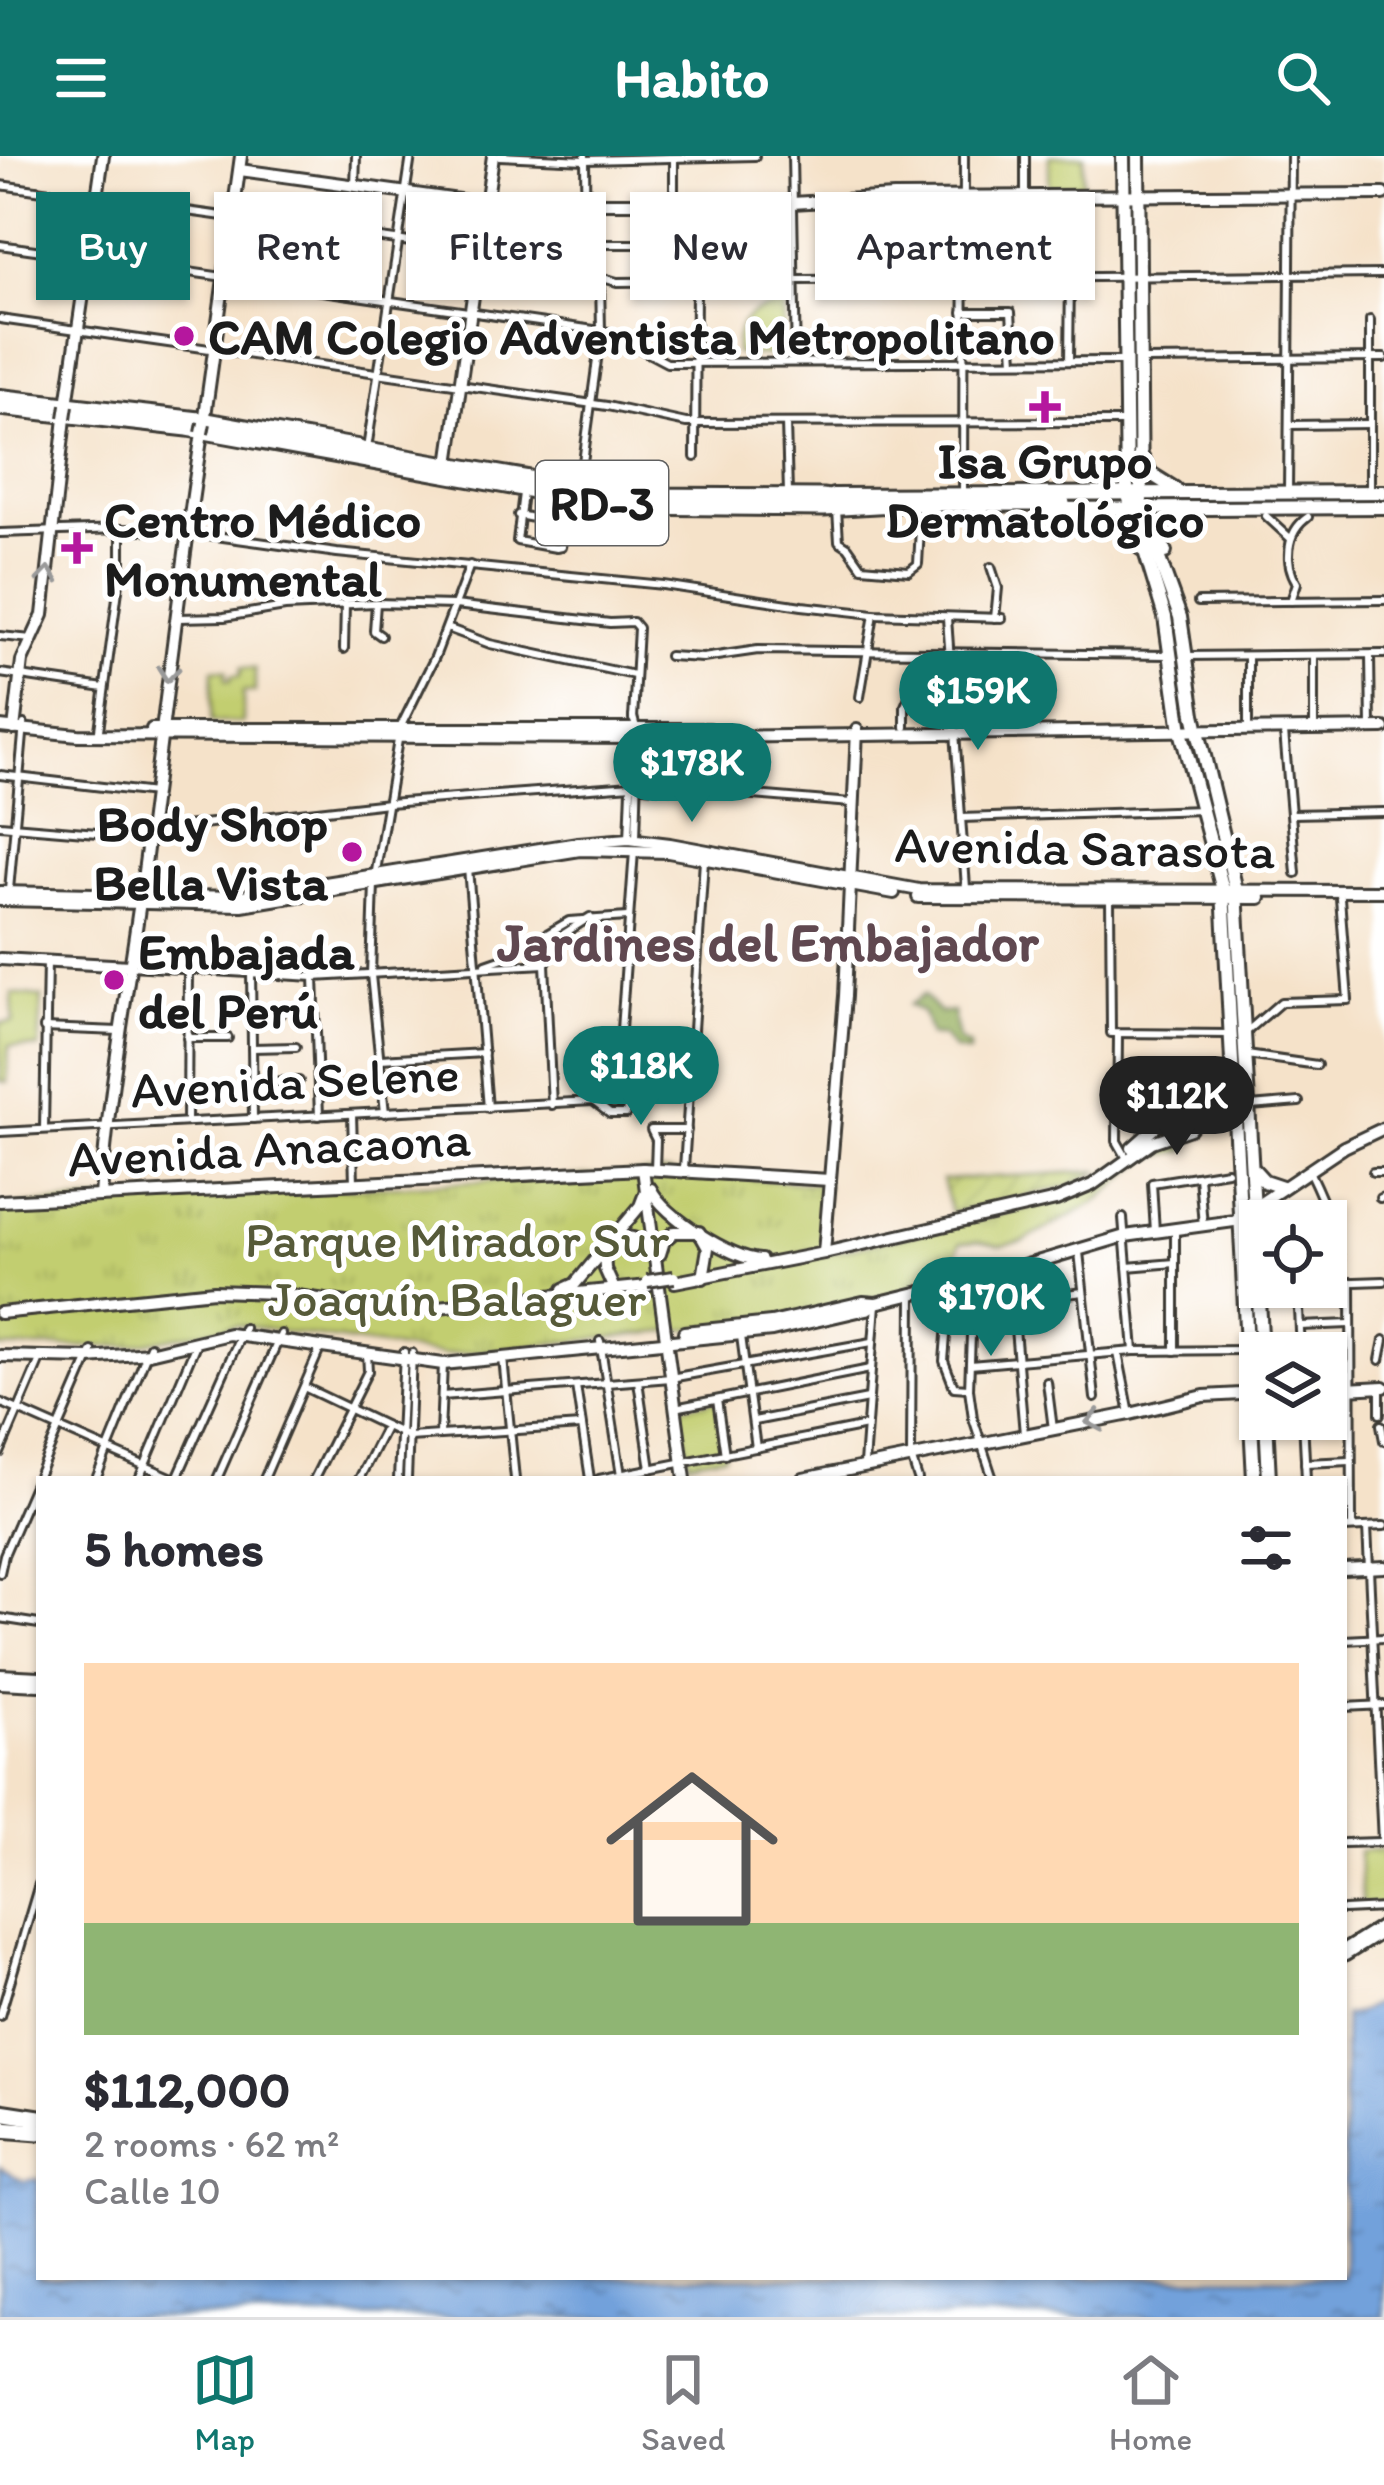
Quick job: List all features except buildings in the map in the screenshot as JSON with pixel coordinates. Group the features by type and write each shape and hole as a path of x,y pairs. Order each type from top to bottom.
{"highway":[{"name":"RD-3","path":"0,405 365,450 579,488 672,498 788,496 828,505"},
{"name":"RD-3","path":"231,432 383,465 651,508 1067,504"},
{"path":"1347,1951 1384,1928"},
{"path":"1347,1961 1384,1939"},
{"path":"0,2112 36,2118"},
{"path":"0,2129 36,2132"}],"main road":[{"path":"98,192 103,156"},
{"path":"236,192 242,156"},
{"path":"488,192 496,156"},
{"path":"1123,156 1125,457 1143,552 1179,655 1198,729 1230,894 1239,1034 1234,1092 1240,1200"},
{"path":"1133,492 1139,452 1138,156"},
{"path":"240,170 406,194"},
{"path":"1095,195 1384,194"},
{"path":"792,203 815,202"},
{"path":"13,726 20,675 43,615 82,300"},
{"path":"101,1196 106,1126 221,300"},
{"path":"449,464 472,300"},
{"name":"RD-3","path":"0,405 365,450"},
{"name":"RD-3","path":"203,428 383,465"},
{"path":"1139,452 1151,474 1182,492"},
{"path":"1094,492 1114,480 1125,457"},
{"name":"RD-3","path":"828,505 963,494 1377,492"},
{"path":"1067,504 1116,524 1143,552"},
{"name":"RD-3","path":"828,505 921,510 1067,504 1384,507"},
{"path":"1135,508 1180,617"},
{"path":"1191,508 1166,519 1160,530 1176,582 1180,617 1181,728 1230,894"},
{"path":"13,726 164,732"},
{"path":"13,726 164,732 1377,728"},
{"path":"857,730 955,729"},
{"path":"824,1250 852,881 857,730"},
{"name":"Avenida Sarasota","path":"4,896 242,905 578,843 704,854 942,899 1110,899 1297,889 1384,895"},
{"name":"Avenida Sarasota","path":"375,879 632,847"},
{"name":"Avenida Sarasota","path":"852,881 966,892 1384,895"},
{"path":"0,959 130,966"},
{"path":"1239,1034 1247,1055 1255,1200"},
{"path":"933,1225 1076,1186 1125,1155 1184,1102 1234,1092"},
{"path":"0,1310 233,1283 420,1302 704,1275 1077,1192 1144,1147 1177,1136 1200,1120 1214,1100 1234,1092"},
{"path":"1184,1102 1201,1104 1200,1120"},
{"path":"1164,1118 1163,1130 1177,1136"},
{"path":"1265,1200 1343,1147 1384,1128"},
{"path":"1253,1167 1264,1181 1282,1187"},
{"path":"649,1169 688,1476"},
{"name":"Avenida Anacaona","path":"0,1201 649,1169 830,1180"},
{"path":"649,1190 659,1204 743,1260 761,1260"},
{"path":"564,1289 574,1284 649,1190"},
{"path":"280,1337 367,1352 444,1358 740,1330 772,1331 1125,1236 1203,1228 1239,1219"},
{"path":"657,1255 674,1232 699,1232"},
{"path":"699,1232 708,1248 704,1275"},
{"path":"605,1247 620,1238 632,1238 657,1255"},
{"path":"605,1247 604,1269 613,1286"},
{"path":"704,1275 824,1250"},
{"path":"92,1299 235,1290 375,1307 428,1308 613,1286"},
{"path":"149,1350 224,1328 443,1364 600,1345"},
{"path":"0,1353 149,1350 242,1331"},
{"path":"0,1353 90,1354"},
{"path":"1347,1389 1382,1387"},
{"path":"855,1472 1204,1396 1239,1394"},
{"path":"1254,1440 1254,1476"},
{"path":"1267,1440 1269,1476"},
{"path":"1347,1569 1384,1567"},
{"path":"0,1679 36,1681"}],"street":[{"path":"355,186 356,156"},
{"path":"407,192 411,156"},
{"path":"496,156 754,156"},
{"path":"792,156 796,362"},
{"path":"964,156 965,192"},
{"path":"1025,156 1029,192"},
{"path":"1288,492 1292,156"},
{"path":"585,158 585,192"},
{"path":"673,192 674,158"},
{"path":"0,185 48,192"},
{"path":"365,450 406,200"},
{"path":"382,239 406,242"},
{"path":"0,245 36,250"},
{"path":"1095,276 1384,274"},
{"path":"793,282 815,282"},
{"path":"382,300 601,331 667,363 1123,361"},
{"path":"579,488 601,331 600,300"},
{"path":"695,457 696,300"},
{"path":"962,300 963,494"},
{"path":"1069,361 1070,300"},
{"path":"962,312 1010,312 1014,361"},
{"path":"0,319 695,423 1125,422"},
{"path":"1370,320 1370,424 1377,492"},
{"path":"1139,360 1384,358"},
{"path":"786,423 788,496"},
{"path":"1288,424 1370,424"},
{"path":"524,490 515,538 520,543 561,547 554,495"},
{"path":"828,505 838,541 862,566 909,571 918,564 921,510"},
{"path":"518,515 559,523"},
{"path":"1266,516 1290,538"},
{"path":"1291,601 1297,584 1289,570 1290,538 1308,518"},
{"path":"99,730 121,568 121,529"},
{"path":"0,533 187,532 663,585 721,597 946,618 998,618 998,588 991,567"},
{"path":"385,1113 371,975 375,879 399,732 470,566"},
{"path":"1198,602 1384,600"},
{"path":"175,618 376,603 455,604 635,623 636,785 618,1071 605,1093 593,1102"},
{"path":"376,603 374,631 381,636"},
{"path":"344,649 345,604"},
{"path":"860,697 874,614"},
{"path":"946,618 966,892"},
{"path":"447,628 490,644 634,675"},
{"path":"0,636 32,639"},
{"path":"669,656 703,658 745,650 1384,654"},
{"path":"1314,655 1314,729"},
{"path":"1370,655 1377,728"},
{"path":"1248,656 1248,729"},
{"path":"0,673 104,688"},
{"path":"905,727 910,692"},
{"path":"4,896 18,777 13,726"},
{"path":"1284,728 1296,873"},
{"path":"0,775 154,794"},
{"path":"0,825 149,834 388,803 636,785 855,803"},
{"path":"961,818 1202,810"},
{"path":"1292,814 1384,812"},
{"path":"684,1169 704,854"},
{"path":"468,868 488,1108"},
{"path":"1110,899 1109,1028 1118,1035 1239,1034 1281,1002 1348,1000 1340,898"},
{"path":"477,967 508,956 561,924 590,917 627,917"},
{"path":"552,1105 545,964 562,935 590,917"},
{"path":"44,1129 47,961"},
{"path":"130,966 314,977 545,964"},
{"path":"187,1122 188,970"},
{"path":"251,973 253,1119"},
{"path":"314,977 319,1116"},
{"path":"252,1013 281,1014"},
{"path":"44,1028 120,1031"},
{"path":"1118,1035 1117,1141 1125,1155"},
{"path":"187,1038 228,1039"},
{"path":"620,1039 692,1043"},
{"path":"251,1048 296,1047"},
{"path":"380,1059 484,1053"},
{"path":"1247,1055 1317,1065"},
{"name":"Avenida Selene","path":"0,1132 593,1102 610,1114 626,1114 628,1099 618,1071"},
{"path":"252,1082 299,1081"},
{"path":"1250,1106 1299,1102"},
{"path":"352,1114 354,1182"},
{"path":"649,1169 656,1140 651,1130 687,1130"},
{"path":"1154,1232 1151,1184 1227,1171"},
{"path":"1309,1171 1322,1200"},
{"path":"1373,1172 1384,1172"},
{"path":"1199,1176 1203,1228"},
{"path":"1123,1218 1134,1351"},
{"path":"1174,1231 1175,1351"},
{"path":"1078,1249 1095,1398"},
{"path":"1127,1267 1175,1263"},
{"path":"1010,1270 1024,1435"},
{"path":"973,1280 969,1388 973,1418 992,1476"},
{"path":"1384,1281 1347,1283 1351,1324 1348,1527 1384,1526"},
{"path":"1013,1301 1083,1292"},
{"path":"912,1295 911,1457 917,1476"},
{"path":"855,1472 866,1426 876,1303"},
{"path":"1299,1308 1300,1332"},
{"path":"946,1323 946,1370 954,1387 969,1388"},
{"path":"1300,1326 1351,1324"},
{"path":"740,1330 756,1449"},
{"path":"177,1476 242,1331"},
{"path":"218,1476 280,1337"},
{"path":"1380,1360 1384,1340"},
{"path":"140,1476 198,1341"},
{"path":"442,1396 674,1378 872,1342"},
{"path":"600,1345 621,1474"},
{"path":"266,1476 321,1346"},
{"path":"97,1476 149,1350"},
{"path":"970,1364 1134,1351 1239,1351"},
{"path":"316,1476 368,1371 367,1352"},
{"path":"1118,1352 1130,1414"},
{"path":"38,1476 90,1354"},
{"path":"0,1453 42,1355"},
{"path":"403,1476 408,1355"},
{"path":"502,1358 515,1476"},
{"path":"440,1434 443,1364"},
{"path":"677,1407 870,1369"},
{"path":"638,1381 650,1469"},
{"path":"1047,1382 1053,1430"},
{"path":"576,1386 593,1476"},
{"path":"1380,1414 1382,1387"},
{"path":"304,1388 405,1436 581,1426"},
{"path":"752,1421 868,1399"},
{"path":"717,1400 725,1455"},
{"path":"0,1402 169,1476"},
{"path":"1381,1425 1384,1441"},
{"path":"360,1476 386,1426"},
{"path":"610,1476 866,1426"},
{"path":"1347,1427 1351,1427"},
{"path":"1304,1440 1306,1476"},
{"path":"1305,1463 1351,1461"},
{"path":"0,1573 36,1482"},
{"path":"1347,1844 1383,1841 1380,1705 1367,1527"},
{"path":"0,1618 36,1624"},
{"path":"1347,1640 1384,1638"},
{"path":"1347,1708 1380,1705"},
{"path":"0,2016 36,1894"},
{"path":"1347,1910 1384,1908"}],"green space":[{"path":"1049,156 1084,156 1083,189 1049,188"},
{"path":"784,305 783,356 736,354 738,332 747,318"},
{"path":"241,668 255,669 255,692 243,692 243,723 211,722 213,669 226,670 230,681 231,676 240,676"},
{"path":"12,994 42,997 39,1048 9,1046 7,1082 0,1081 0,1023 13,1022"},
{"path":"923,995 940,1013 953,1012 958,1040 969,1046 969,1053 954,1050 942,1036 930,1036 923,1013 909,1005"},
{"name":"Parque Mirador Sur Joaquín Balaguer","path":"1172,1140 1188,1150 1148,1158 1096,1202 1024,1241 1000,1246 960,1243 948,1284 767,1321 444,1355 236,1325 130,1346 0,1348 0,1206 667,1172 826,1185 822,1255 1060,1201 1144,1150"},
{"path":"1100,1171 1069,1186 951,1213 942,1180"},
{"path":"717,1400 725,1455 689,1462 680,1407"},
{"path":"1384,1850 1384,1905 1362,1906 1359,1852"}],"water":[{"path":"1384,1999 1384,2317 0,2317 0,2167 23,2181 36,2179 36,2280 1347,2280 1347,2015"}],"place":[{"name":"CAM Colegio Adventista Metropolitano","path":"184,336"},
{"name":"Isa Grupo Dermatológico","path":"1045,407"},
{"name":"Centro Médico Monumental","path":"77,548"},
{"name":"Body Shop Bella Vista","path":"352,852"},
{"name":"Embajada del Perú","path":"114,980"}],"district":[{"name":"Jardines del Embajador","path":"768,942"}]}
